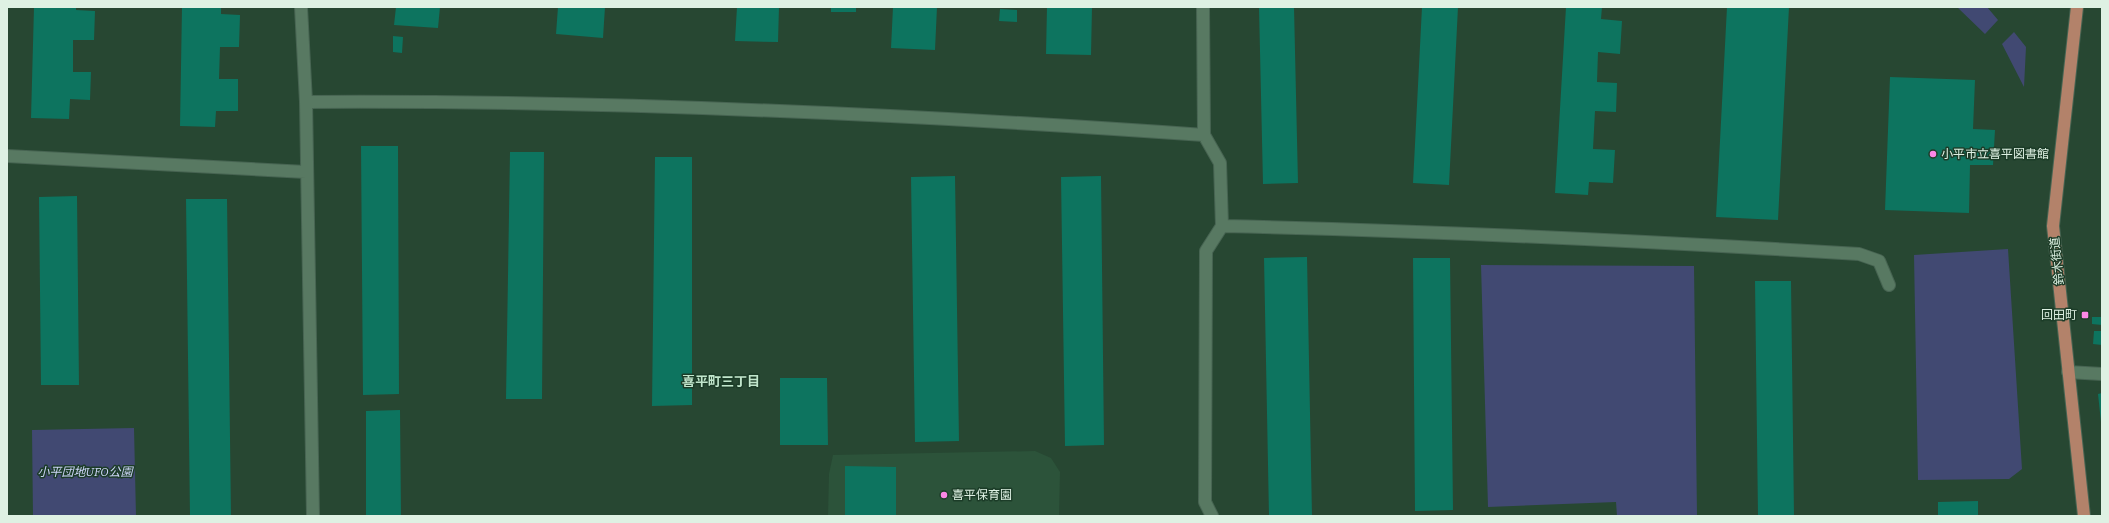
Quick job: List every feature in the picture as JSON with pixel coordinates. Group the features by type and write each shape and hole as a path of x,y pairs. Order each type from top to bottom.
{"main road":[{"name":"鈴木街道","path":"2077,7 2053,226 2084,516"}],"street":[{"path":"301,7 306,102 313,516"},
{"path":"1203,7 1204,135 1220,163 1222,226 1206,251 1205,502 1212,516"},
{"path":"306,102 481,102 627,106 1027,123 1204,135"},
{"path":"7,156 306,172"},
{"path":"1222,226 1386,230 1859,254 1879,261 1889,285"},
{"path":"2068,372 2102,374"}],"shaded area":[{"name":"喜平保育園","path":"1035,451 1051,458 1060,472 1059,516 828,516 829,474 833,455"}],"green space":[{"path":"1957,7 1987,7 1998,20 1985,34"},
{"path":"2014,32 2026,47 2024,87 2002,44"},
{"path":"2008,249 2022,469 2009,479 1918,480 1914,255"},
{"path":"1481,265 1694,266 1697,516 1617,516 1616,502 1488,507"},
{"name":"小平団地UFO公園","path":"134,428 136,516 33,516 32,430"}],"building":[{"path":"34,7 76,7 76,10 95,11 94,40 73,40 73,72 91,72 90,100 70,99 69,119 31,118"},
{"path":"182,7 221,7 221,14 240,15 239,47 220,47 219,79 238,79 238,111 216,111 215,127 180,126"},
{"path":"396,7 440,7 438,28 394,25"},
{"path":"558,7 605,7 603,38 556,34"},
{"path":"737,7 779,7 778,42 735,41"},
{"path":"831,7 856,7 856,12 831,12"},
{"path":"893,7 937,7 935,50 891,48"},
{"path":"1047,7 1092,7 1091,55 1046,54"},
{"path":"1259,7 1294,7 1298,183 1263,184"},
{"path":"1422,7 1458,7 1449,185 1413,183"},
{"path":"1566,7 1602,7 1601,19 1622,21 1620,54 1598,52 1597,82 1617,83 1616,112 1595,111 1593,149 1615,150 1613,183 1589,182 1588,195 1555,193"},
{"path":"1727,7 1789,7 1778,220 1716,217"},
{"path":"1000,9 1017,10 1017,22 999,21"},
{"path":"393,36 403,37 402,53 393,52"},
{"path":"1890,77 1975,80 1973,129 1995,130 1993,165 1970,165 1969,213 1885,210"},
{"path":"361,146 398,146 399,394 363,395"},
{"path":"510,152 544,152 542,399 506,399"},
{"path":"655,157 692,157 692,405 652,406"},
{"path":"955,176 959,441 915,442 911,177"},
{"path":"1101,176 1104,445 1065,446 1061,177"},
{"path":"77,196 79,385 41,385 39,197"},
{"path":"186,199 227,199 231,516 190,516"},
{"path":"1307,257 1312,516 1269,516 1264,258"},
{"path":"1413,258 1450,258 1453,510 1415,511"},
{"path":"1755,281 1791,281 1794,516 1758,516"},
{"path":"2092,317 2102,317 2102,325 2092,324"},
{"path":"2094,331 2102,331 2102,345 2093,344"},
{"path":"780,378 827,378 828,445 780,445"},
{"path":"2102,393 2102,422 2101,422 2098,394"},
{"path":"400,410 401,516 366,516 366,411"},
{"path":"845,466 896,467 896,516 845,516"},
{"path":"1978,501 1978,516 1938,516 1938,502"}],"place":[{"name":"小平市立喜平図書館","path":"1933,154"},
{"name":"回田町","path":"2085,315"},
{"name":"喜平保育園","path":"944,495"}],"district":[{"name":"喜平町三丁目","path":"721,381"}]}
